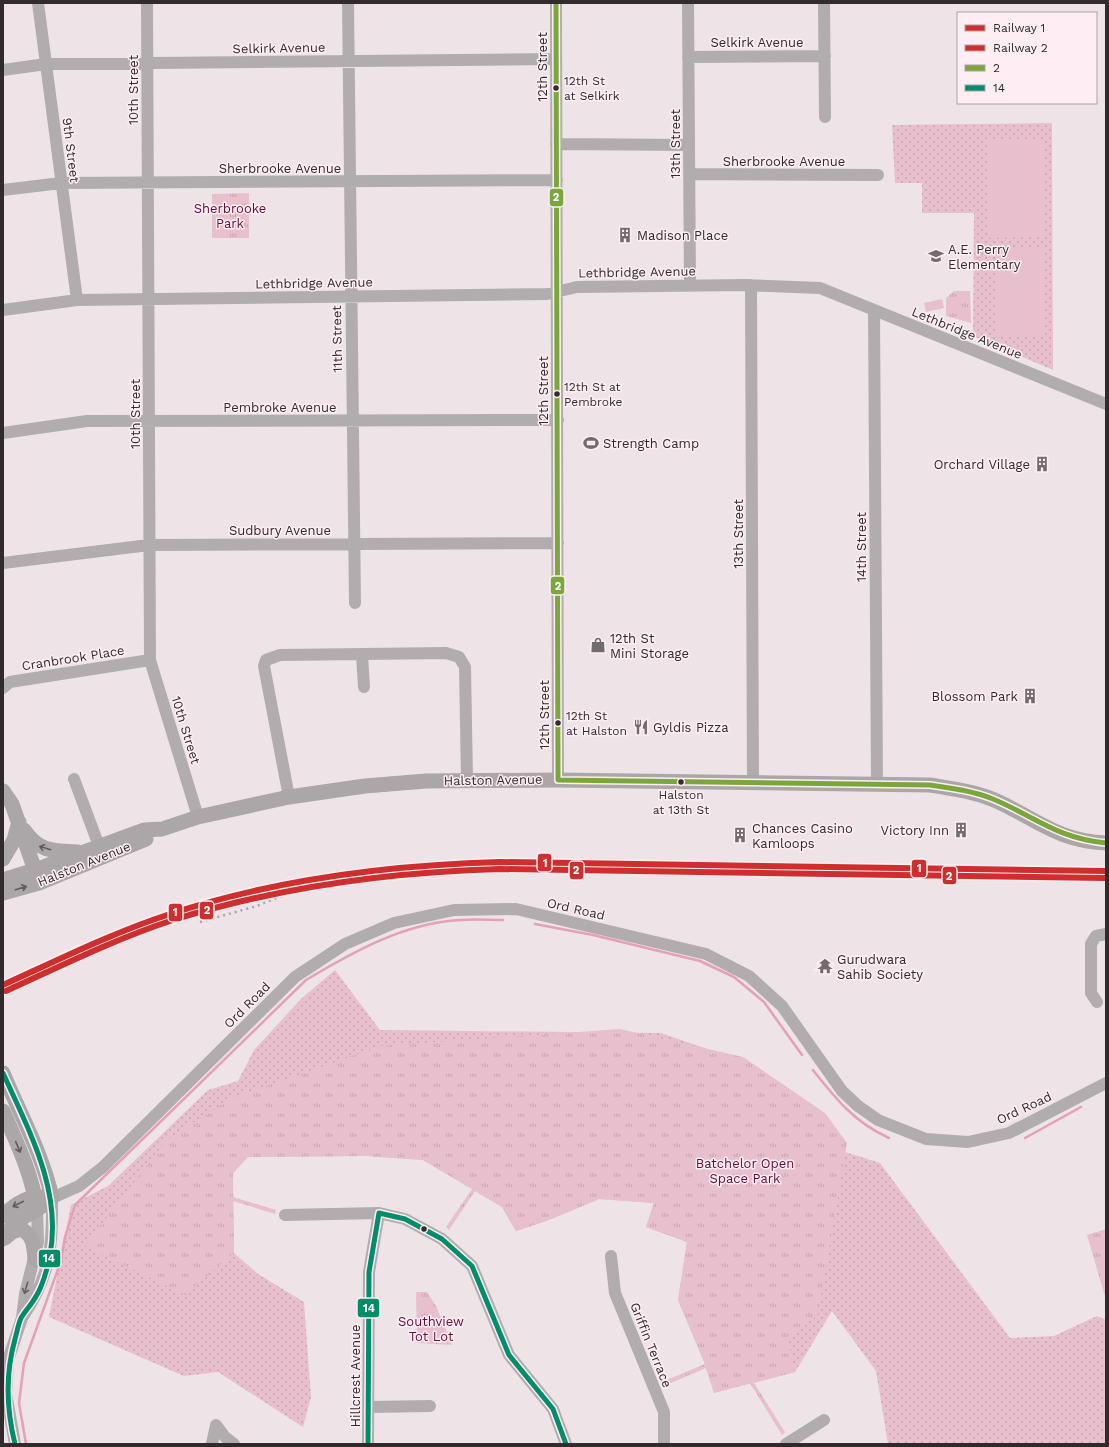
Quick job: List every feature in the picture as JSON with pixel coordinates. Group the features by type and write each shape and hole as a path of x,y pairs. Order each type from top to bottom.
{"main road":[{"name":"Halston Avenue","path":"3,880 37,877 101,852 144,830 162,829 198,818 289,797 365,786 467,780 558,780 753,784 877,784 930,786 964,790 1000,802 1058,834 1090,842 1106,843"},
{"path":"3,791 12,804 37,877"},
{"path":"19,822 30,839 41,848 83,853"},
{"path":"3,859 14,840 19,822"},
{"name":"Halston Avenue","path":"3,893 83,853 101,852"},
{"path":"3,1073 42,1163 49,1181 52,1198 12,1208 3,1216"},
{"path":"3,1111 27,1167 36,1203"},
{"path":"3,1240 12,1226 36,1203"},
{"path":"3,1240 12,1232 21,1229 26,1232 34,1243 35,1260"}],"street":[{"name":"9th Street","path":"38,3 76,300"},
{"name":"10th Street","path":"147,3 150,660 198,818"},
{"name":"11th Street","path":"348,3 355,603"},
{"name":"12th Street","path":"556,3 558,780"},
{"name":"13th Street","path":"688,3 690,285"},
{"path":"824,3 825,117"},
{"name":"Selkirk Avenue","path":"688,57 825,56"},
{"name":"Selkirk Avenue","path":"3,70 46,64 556,59"},
{"path":"556,144 689,145"},
{"name":"Sherbrooke Avenue","path":"689,174 878,175"},
{"name":"Sherbrooke Avenue","path":"3,190 61,183 557,180"},
{"name":"Lethbridge Avenue","path":"3,310 76,300 547,294 578,287 690,285 751,285 820,288 1106,404"},
{"name":"13th Street","path":"751,285 753,784"},
{"name":"14th Street","path":"874,310 877,784"},
{"name":"Pembroke Avenue","path":"3,433 87,421 558,420"},
{"name":"Sudbury Avenue","path":"3,563 149,545 558,543"},
{"path":"289,797 265,673 266,660 280,655 446,653 458,658 465,667 467,780"},
{"path":"362,655 364,687"},
{"name":"Cranbrook Place","path":"3,688 10,682 150,660"},
{"path":"74,780 101,852"},
{"name":"Ord Road","path":"52,1198 79,1186 103,1167 295,977 345,944 394,923 454,910 516,909 706,954 749,976 782,1006 842,1091 858,1106 878,1120 926,1139 968,1142 1009,1133 1106,1083"},
{"path":"1097,1002 1091,993 1091,944 1096,936 1106,934"},
{"path":"22,1318 36,1298 46,1273 51,1248 52,1198"},
{"path":"15,1444 6,1394 8,1360 22,1318 25,1294 35,1260 38,1242 36,1203"},
{"path":"284,1215 379,1214 405,1220 442,1239 472,1266 509,1355 553,1408 566,1444"},
{"name":"Hillcrest Avenue","path":"368,1444 369,1272 379,1214"},
{"name":"Griffin Terrace","path":"611,1256 615,1293 664,1412 664,1444"},
{"path":"369,1407 430,1406"},
{"path":"786,1444 824,1420"},
{"path":"212,1444 216,1425 225,1437 234,1444"}],"green space":[{"path":"1052,123 1053,370 973,336 974,213 922,213 922,183 895,183 892,125"},
{"path":"1043,139 1044,237 989,238 988,140"},
{"name":"Sherbrooke Park","path":"249,193 249,238 212,238 212,194"},
{"path":"996,248 1045,249 1044,337 995,337"},
{"path":"954,291 970,291 971,323 946,316 946,298"},
{"path":"942,299 944,308 926,312 924,303"},
{"path":"335,970 380,1030 661,1033 754,1065 845,1152 880,1163 1010,1338 1054,1336 1097,1316 1106,1320 1106,1444 888,1444 876,1371 832,1311 795,1372 714,1393 705,1364 678,1300 687,1242 646,1227 654,1203 599,1199 549,1220 516,1231 502,1207 423,1160 366,1156 248,1157 233,1173 234,1253 258,1274 304,1302 311,1397 303,1427 218,1372 184,1376 49,1317 71,1205 108,1186 208,1090 238,1081 254,1050 301,999"},
{"name":"Batchelor Open Space Park","path":"620,1029 743,1057 825,1113 847,1143 818,1315 787,1337 795,1372 754,1383 785,1432 782,1435 750,1383 714,1393 706,1368 666,1385 664,1381 705,1364 678,1300 687,1242 646,1227 654,1203 599,1199 549,1220 516,1231 502,1207 475,1191 449,1230 446,1227 472,1189 423,1160 366,1156 248,1157 233,1173 233,1197 276,1210 275,1214 233,1201 234,1253 185,1295 85,1246 167,1139 234,1097 381,1046"},
{"path":"1106,1229 1106,1300 1087,1235"},
{"name":"Southview Tot Lot","path":"416,1292 427,1292 436,1306 452,1345 417,1343"}],"waterway":[{"path":"26,1444 19,1403 24,1363 61,1261 65,1237 75,1205 306,980 342,959 399,933 439,922 460,920 503,920"},
{"path":"535,924 593,935 700,961 734,977 764,1002 802,1055"},
{"path":"813,1070 846,1109 866,1125 889,1138"},
{"path":"1025,1138 1081,1107"}],"railway":[{"path":"3,991 38,974 110,944 219,905 295,887 342,879 390,874 485,869 581,868 1106,877"},
{"path":"200,922 257,906 289,893"}],"rail line":[{"name":"1","path":"3,985 106,938 148,921 210,902 292,883 333,876 416,866 500,862 1106,871"},
{"name":"2","path":"6,991 109,944 173,920 213,908 294,890 376,878 500,869 1106,878"}],"transit line":[{"name":"2","path":"556,3 558,780"},
{"name":"2","path":"558,780 930,785 962,790 985,796 1060,832 1073,837 1106,843"},
{"name":"14","path":"3,1073 41,1161 51,1207 52,1231 48,1266 38,1293 21,1318 12,1352 8,1379 8,1404 15,1444"},
{"name":"14","path":"368,1444 369,1272 379,1213 405,1219 442,1239 472,1266 509,1355 553,1409 566,1444"}],"place":[{"name":"12th St at Selkirk","path":"556,88"},
{"name":"Madison Place","path":"625,235"},
{"name":"A.E. Perry Elementary","path":"936,256"},
{"name":"12th St at Pembroke","path":"557,394"},
{"name":"Strength Camp","path":"591,443"},
{"name":"Orchard Village","path":"1042,464"},
{"name":"12th St Mini Storage","path":"598,645"},
{"name":"Blossom Park","path":"1030,696"},
{"name":"12th St at Halston","path":"558,723"},
{"name":"Gyldis Pizza","path":"641,727"},
{"name":"Halston at 13th St","path":"681,782"},
{"name":"Victory Inn","path":"961,830"},
{"name":"Chances Casino Kamloops","path":"740,835"},
{"name":"Gurudwara Sahib Society","path":"825,966"}]}
